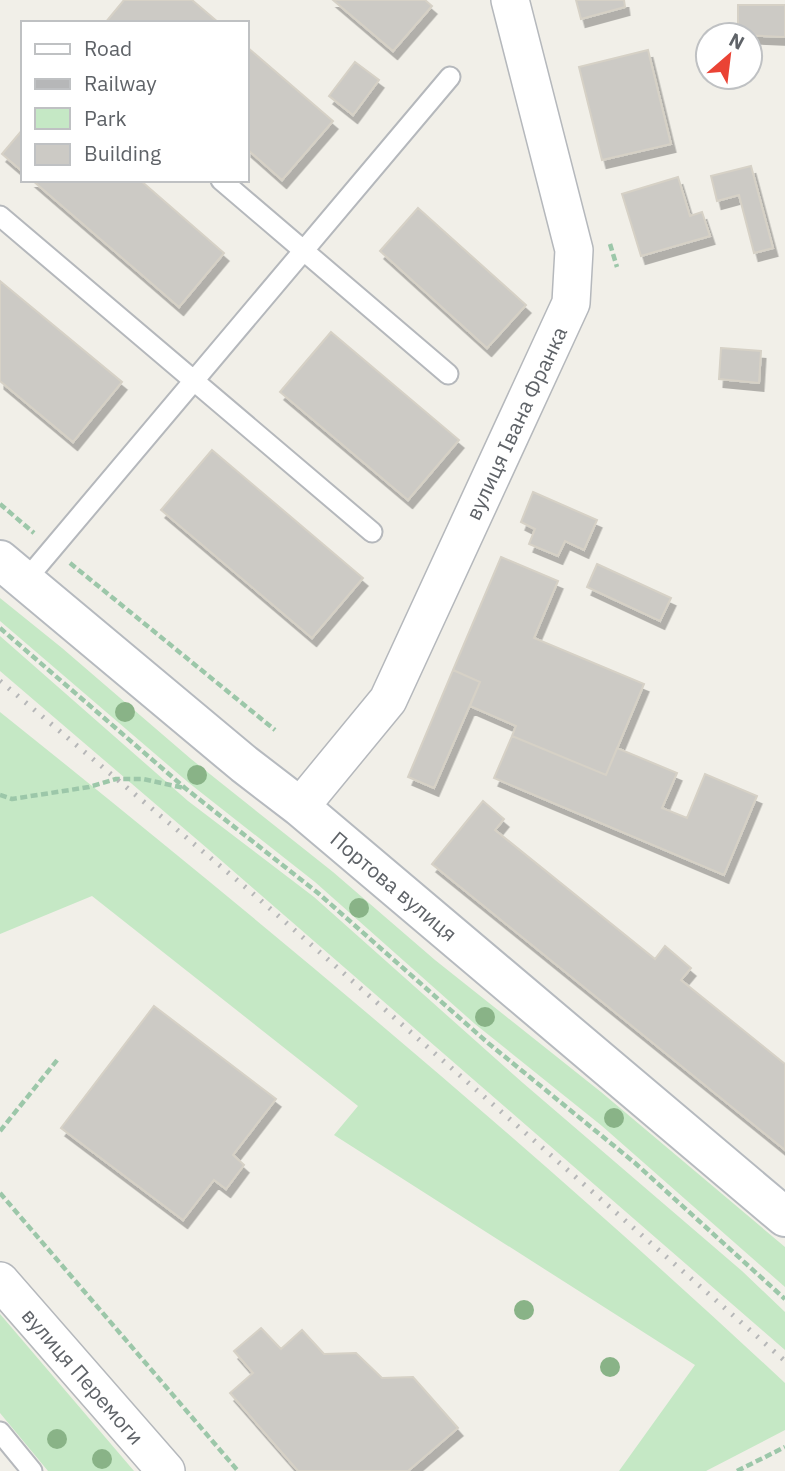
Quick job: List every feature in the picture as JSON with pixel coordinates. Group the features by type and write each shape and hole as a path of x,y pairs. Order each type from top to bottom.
{"main road":[{"name":"Портова вулиця","path":"13,570 244,764 300,807 785,1217"}],"street":[{"name":"вулиця Івана Франка","path":"300,807 388,700 571,303 574,250 510,0"},
{"name":"вулиця Перемоги","path":"0,1281 166,1471"}],"lane":[{"path":"13,570 54,550 450,77"},
{"path":"223,182 448,374"},
{"path":"0,216 372,532"},
{"path":"0,1432 32,1471"}],"path":[{"path":"0,504 275,730"},
{"path":"0,628 185,788 318,893 488,1043 635,1163 785,1299"},
{"path":"0,795 12,799 89,787 116,779 143,779 185,788"},
{"path":"0,1131 58,1059"},
{"path":"0,1192 238,1471"},
{"path":"737,1471 785,1447"}],"green space":[{"path":"0,598 191,759 333,872 435,960 601,1092 785,1247 785,1287 602,1126 475,1024 315,882 189,783 0,621"},
{"path":"0,636 188,801 314,897 523,1083 742,1271 785,1312 785,1350 0,671"},
{"path":"0,712 201,874 399,1040 690,1296 785,1383 785,1430 706,1471 619,1471 695,1365 334,1135 358,1106 92,896 0,934"},
{"path":"0,1314 134,1471 48,1471 0,1413"}],"building":[{"path":"124,0 192,0 217,21 107,21"},
{"path":"333,0 425,0 432,6 393,51"},
{"path":"576,0 624,0 625,7 581,19"},
{"path":"738,5 785,5 785,37 764,36 764,21 738,21"},
{"path":"248,48 333,121 282,180 248,150"},
{"path":"648,50 671,144 602,160 579,67"},
{"path":"355,62 379,80 353,115 329,96"},
{"path":"21,131 21,170 2,154"},
{"path":"751,166 773,248 754,253 739,195 717,201 711,176"},
{"path":"678,177 690,216 702,212 710,236 641,256 622,194"},
{"path":"34,182 142,182 224,253 179,307"},
{"path":"418,208 526,305 487,348 380,251"},
{"path":"0,281 122,382 73,442 0,381"},
{"path":"331,332 459,440 408,500 280,392"},
{"path":"721,348 761,351 759,383 719,379"},
{"path":"212,450 363,578 312,638 161,510"},
{"path":"533,492 597,520 584,550 565,541 558,556 529,544 535,529 521,522"},
{"path":"501,557 558,581 534,638 644,684 606,775 512,736 516,726 470,706 480,682 453,670"},
{"path":"597,564 671,598 660,621 587,587"},
{"path":"453,670 480,682 434,788 408,777"},
{"path":"512,736 606,775 617,748 677,773 662,808 687,818 705,774 757,796 724,875 494,778"},
{"path":"483,801 504,819 495,830 655,959 665,946 691,968 681,980 785,1064 785,1150 432,864"},
{"path":"154,1006 276,1099 233,1155 244,1165 226,1189 214,1180 183,1220 61,1128"},
{"path":"261,1328 281,1349 302,1330 324,1354 356,1353 382,1378 413,1377 458,1428 408,1471 298,1471 230,1393 253,1373 234,1351"}],"railway":[{"path":"0,681 250,891 785,1361"}]}
